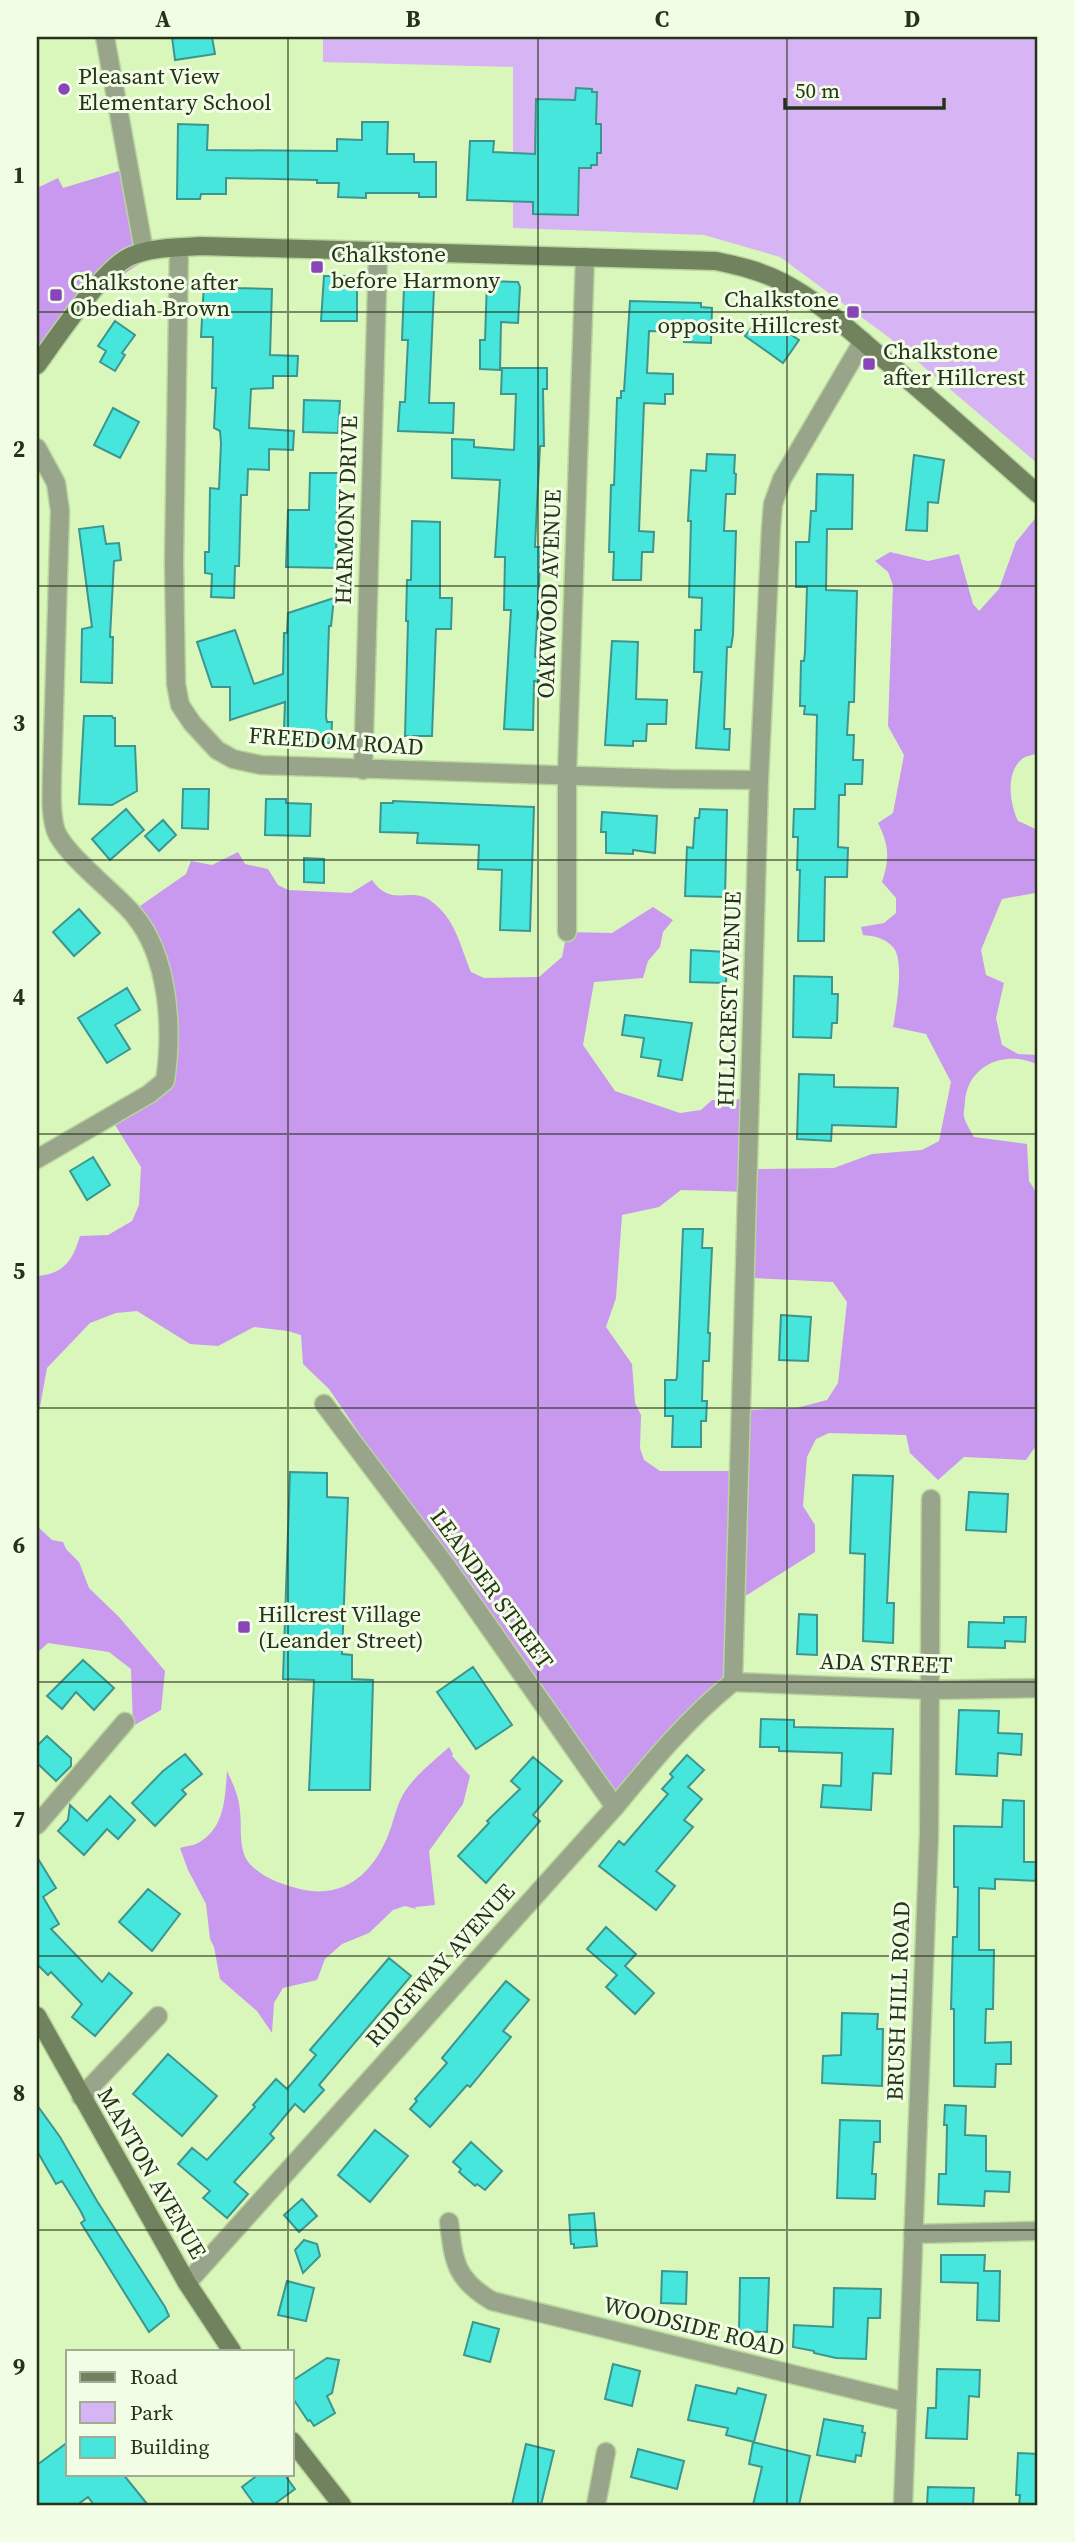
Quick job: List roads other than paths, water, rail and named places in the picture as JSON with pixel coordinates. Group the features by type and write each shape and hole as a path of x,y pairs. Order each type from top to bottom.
{"main road":[{"path":"37,365 93,291 127,257 144,251 200,246 716,261 750,269 782,282 807,297 863,341 1038,494"},
{"name":"MANTON AVENUE","path":"37,2016 187,2283 231,2350"},
{"path":"294,2444 342,2505"}],"street":[{"path":"105,37 144,251"},
{"name":"FREEDOM ROAD","path":"179,248 174,663 180,705 217,750 233,758 261,765 759,780"},
{"name":"HARMONY DRIVE","path":"363,769 378,253"},
{"name":"OAKWOOD AVENUE","path":"567,932 567,775 585,257"},
{"name":"HILLCREST AVENUE","path":"733,1682 759,780 774,504 782,479 863,341"},
{"path":"37,448 56,483 60,511 52,815 62,843 135,915 148,937 163,986 169,1056 165,1080 149,1094 37,1159"},
{"name":"LEANDER STREET","path":"324,1404 447,1567 615,1807"},
{"name":"BRUSH HILL ROAD","path":"903,2505 929,1835 931,1499"},
{"name":"ADA STREET","path":"733,1682 931,1690 1038,1688"},
{"name":"RIDGEWAY AVENUE","path":"187,2283 648,1767 710,1700 733,1682"},
{"path":"37,1825 125,1722"},
{"path":"81,2097 158,2016"},
{"name":"WOODSIDE ROAD","path":"449,2222 457,2269 474,2290 492,2301 906,2402"},
{"path":"913,2234 1038,2231"},
{"path":"596,2505 606,2452"}],"place":[{"name":"Pleasant View Elementary School","path":"64,89"},
{"name":"Chalkstone before Harmony","path":"317,267"},
{"name":"Chalkstone after Obediah Brown","path":"56,295"},
{"name":"Chalkstone opposite Hillcrest","path":"853,312"},
{"name":"Chalkstone after Hillcrest","path":"869,364"},
{"name":"Hillcrest Village (Leander Street)","path":"244,1627"}]}
